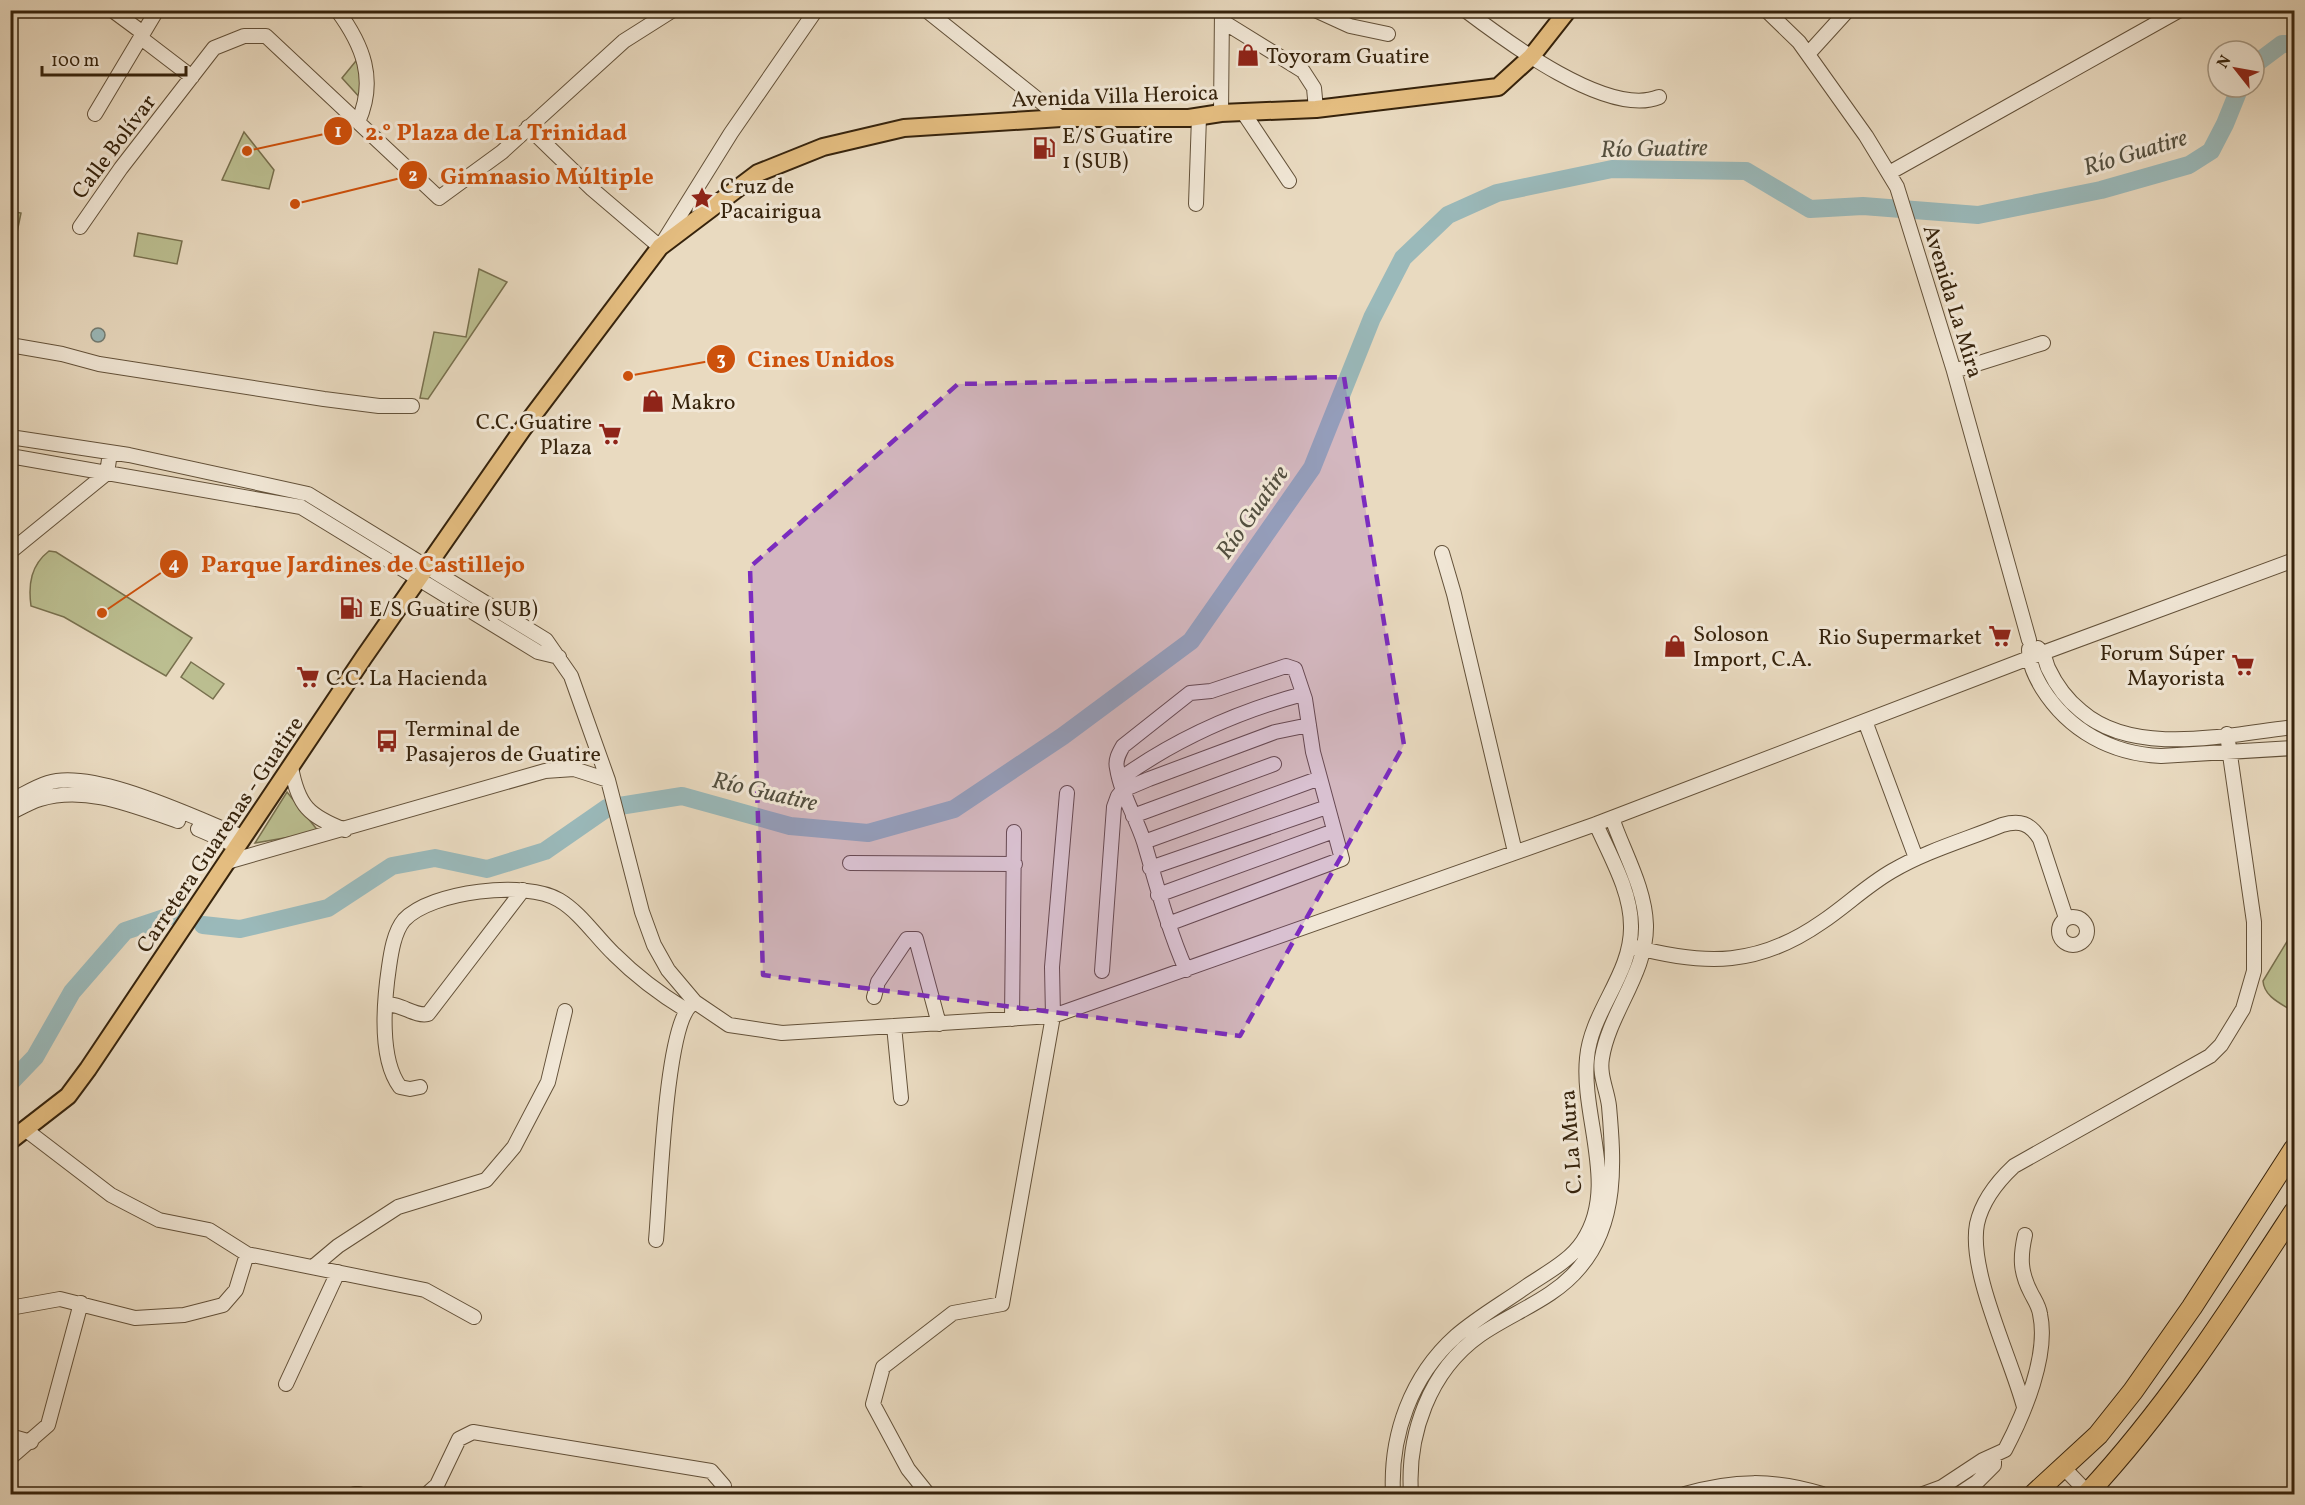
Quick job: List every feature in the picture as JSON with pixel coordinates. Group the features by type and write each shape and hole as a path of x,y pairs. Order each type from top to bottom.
{"highway":[{"path":"2034,1494 2098,1435 2133,1391 2192,1307 2295,1149"},
{"path":"2088,1494 2162,1406 2295,1212"}],"main road":[{"name":"Avenida Villa Heroica","path":"660,247 758,173 823,147 904,128 1061,117 1199,117 1221,113 1316,109 1498,87 1531,57 1568,10"},
{"name":"Carretera Guarenas - Guatire","path":"10,1141 26,1130 76,1085 522,430 660,247"}],"street":[{"path":"112,10 192,76"},
{"path":"95,114 157,10"},
{"path":"337,10 356,36 365,59 366,98 358,122"},
{"name":"Calle Bolívar","path":"80,227 121,168 214,48 244,36 266,36 440,198 502,152 624,41 673,10"},
{"path":"525,130 660,247 730,133 816,10"},
{"path":"926,10 1061,117"},
{"path":"1315,10 1343,16 1388,34"},
{"path":"1465,10 1531,57 1577,83 1636,103 1659,97"},
{"name":"Avenida La Mira","path":"1766,10 1808,54 1866,136 1897,187 1954,371 2029,640 2029,658 2035,676 2055,707 2085,734 2105,744 2139,755 2229,753 2295,748"},
{"path":"1808,54 1848,10"},
{"path":"1889,173 2180,10"},
{"path":"1222,16 1303,70 1314,88 1316,109"},
{"path":"1221,113 1222,16"},
{"path":"1243,112 1289,181"},
{"path":"1196,204 1199,117"},
{"path":"1954,371 2043,343"},
{"path":"10,345 62,354 99,364 324,399 379,406 412,406"},
{"path":"10,437 110,453 308,494 424,573"},
{"path":"10,552 107,473 110,453"},
{"path":"10,456 301,507 546,640 571,676 608,780 642,912 654,945 690,1006"},
{"path":"1442,553 1454,594 1515,852"},
{"path":"420,1087 410,1089 400,1087 386,1037 385,1005 396,936 402,922 412,913 460,894 542,891 563,902 647,983 729,1025 782,1033 1053,1016 1596,824 2029,658 2295,560"},
{"path":"2029,640 2043,653 2048,668 2068,699 2083,713 2112,729 2129,735 2167,740 2295,727"},
{"path":"1168,924 1341,859 1320,778 1303,694 1294,669 1286,666 1212,691 1190,693 1124,746 1116,765 1144,842 1158,895 1168,924 1186,970"},
{"path":"1102,970 1114,807 1122,784 1193,733 1258,706 1303,694"},
{"path":"1865,721 1916,858"},
{"path":"1122,784 1275,732 1309,725"},
{"path":"2024,1407 1979,1270 1976,1243 1978,1223 1983,1207 2002,1177 2014,1166 2210,1056 2228,1035 2243,1009 2254,971 2254,922 2227,734"},
{"path":"1133,816 1274,764"},
{"path":"291,767 296,794 303,805 321,821 345,830"},
{"path":"223,867 545,771 574,769 608,780"},
{"path":"1144,842 1320,778"},
{"path":"10,801 49,782 79,780 118,788 240,841"},
{"path":"10,813 39,799 69,793 99,797 240,841"},
{"path":"928,1494 908,1469 873,1404 883,1367 952,1313 1002,1304 1053,1016 1052,967 1067,793"},
{"path":"1150,868 1327,807"},
{"path":"1411,1494 1409,1470 1419,1422 1429,1395 1444,1371 1479,1336 1561,1285 1580,1267 1606,1221 1610,1201 1611,1156 1609,1104 1602,1079 1602,1055 1646,925 1639,885 1612,818"},
{"path":"1637,948 1676,958 1711,961 1727,960 1772,948 1823,922 1859,891 1916,858 2002,825 2018,822 2026,824 2040,839 2066,918"},
{"name":"C. La Mura","path":"1393,1494 1399,1428 1413,1389 1431,1364 1457,1335 1567,1258 1583,1241 1593,1220 1597,1159 1587,1085 1587,1056 1593,1033 1637,948 1626,895 1596,824"},
{"path":"1158,895 1334,831"},
{"path":"1012,1019 1014,832"},
{"path":"850,863 1015,864"},
{"path":"385,1005 392,1003 420,1014 428,1014 523,890"},
{"path":"874,997 878,982 907,939 916,939 939,1024"},
{"path":"656,1240 674,1048 690,1006"},
{"path":"313,1267 338,1246 398,1207 486,1180 514,1147 548,1082 565,1011"},
{"path":"894,1026 900,1098"},
{"path":"26,1130 111,1195 159,1220 209,1230 247,1254 425,1290 474,1317"},
{"path":"1923,1494 1950,1483 1983,1460 2005,1450 2024,1407 2040,1356 2042,1332 2040,1311 2023,1278 2021,1265 2025,1235"},
{"path":"10,1308 60,1299 135,1318 184,1315 223,1305 236,1290 247,1254"},
{"path":"286,1384 338,1272"},
{"path":"10,1458 48,1425 81,1303"},
{"path":"427,1494 437,1485 459,1440 472,1432 711,1471 724,1486 724,1494"},
{"path":"10,1436 31,1442"},
{"path":"1959,1494 1977,1482 1994,1466 1994,1456"},
{"path":"2064,1468 2088,1494"},
{"path":"1685,1494 1737,1482 1759,1482 1786,1484 1822,1494"}],"highlighted area":[{"path":"1344,377 1404,745 1240,1036 763,975 750,567 958,384"}],"green space":[{"path":"360,56 362,100 342,78"},
{"path":"244,132 274,170 269,189 222,180"},
{"path":"10,211 21,213 15,242 11,241"},
{"path":"138,233 182,241 177,264 134,256"},
{"path":"479,269 507,282 428,399 420,398 434,332 466,337"},
{"path":"49,551 56,552 192,638 166,676 64,617 31,606 32,576 38,562"},
{"path":"191,662 224,684 213,699 181,677"},
{"path":"287,792 319,832 255,843"},
{"path":"2294,930 2294,1012 2270,996 2263,981"}],"water":[{"path":"95,328 101,328 105,335 101,342 95,342 91,338 91,332"}],"waterway":[{"name":"Río Guatire","path":"2266,56 2282,44 2294,44"},
{"name":"Río Guatire","path":"203,925 240,929 328,908 392,866 435,858 487,869 545,851 607,808 682,796 790,826 868,833 954,809 1063,736 1191,641 1312,468 1372,318 1403,258 1448,215 1497,193 1612,169 1746,171 1810,209 1863,206 1978,215 2101,190 2189,165 2211,151 2235,99"},
{"name":"Río Guatire","path":"10,1083 35,1057 72,992 125,931 176,914"}],"place":[{"name":"Toyoram Guatire","path":"1248,55"},
{"name":"E/S Guatire 1 (SUB)","path":"1044,148"},
{"name":"2.° Plaza de La Trinidad","path":"247,151"},
{"name":"Cruz de Pacairigua","path":"702,198"},
{"name":"Gimnasio Múltiple","path":"295,204"},
{"name":"Cines Unidos","path":"628,376"},
{"name":"Makro","path":"653,401"},
{"name":"C.C. Guatire Plaza","path":"610,434"},
{"name":"E/S Guatire (SUB)","path":"351,608"},
{"name":"Parque Jardines de Castillejo","path":"102,613"},
{"name":"Rio Supermarket","path":"2000,636"},
{"name":"Soloson Import, C.A.","path":"1675,646"},
{"name":"Forum Súper Mayorista","path":"2243,665"},
{"name":"C.C. La Hacienda","path":"308,677"},
{"name":"Terminal de Pasajeros de Guatire","path":"387,741"}]}
